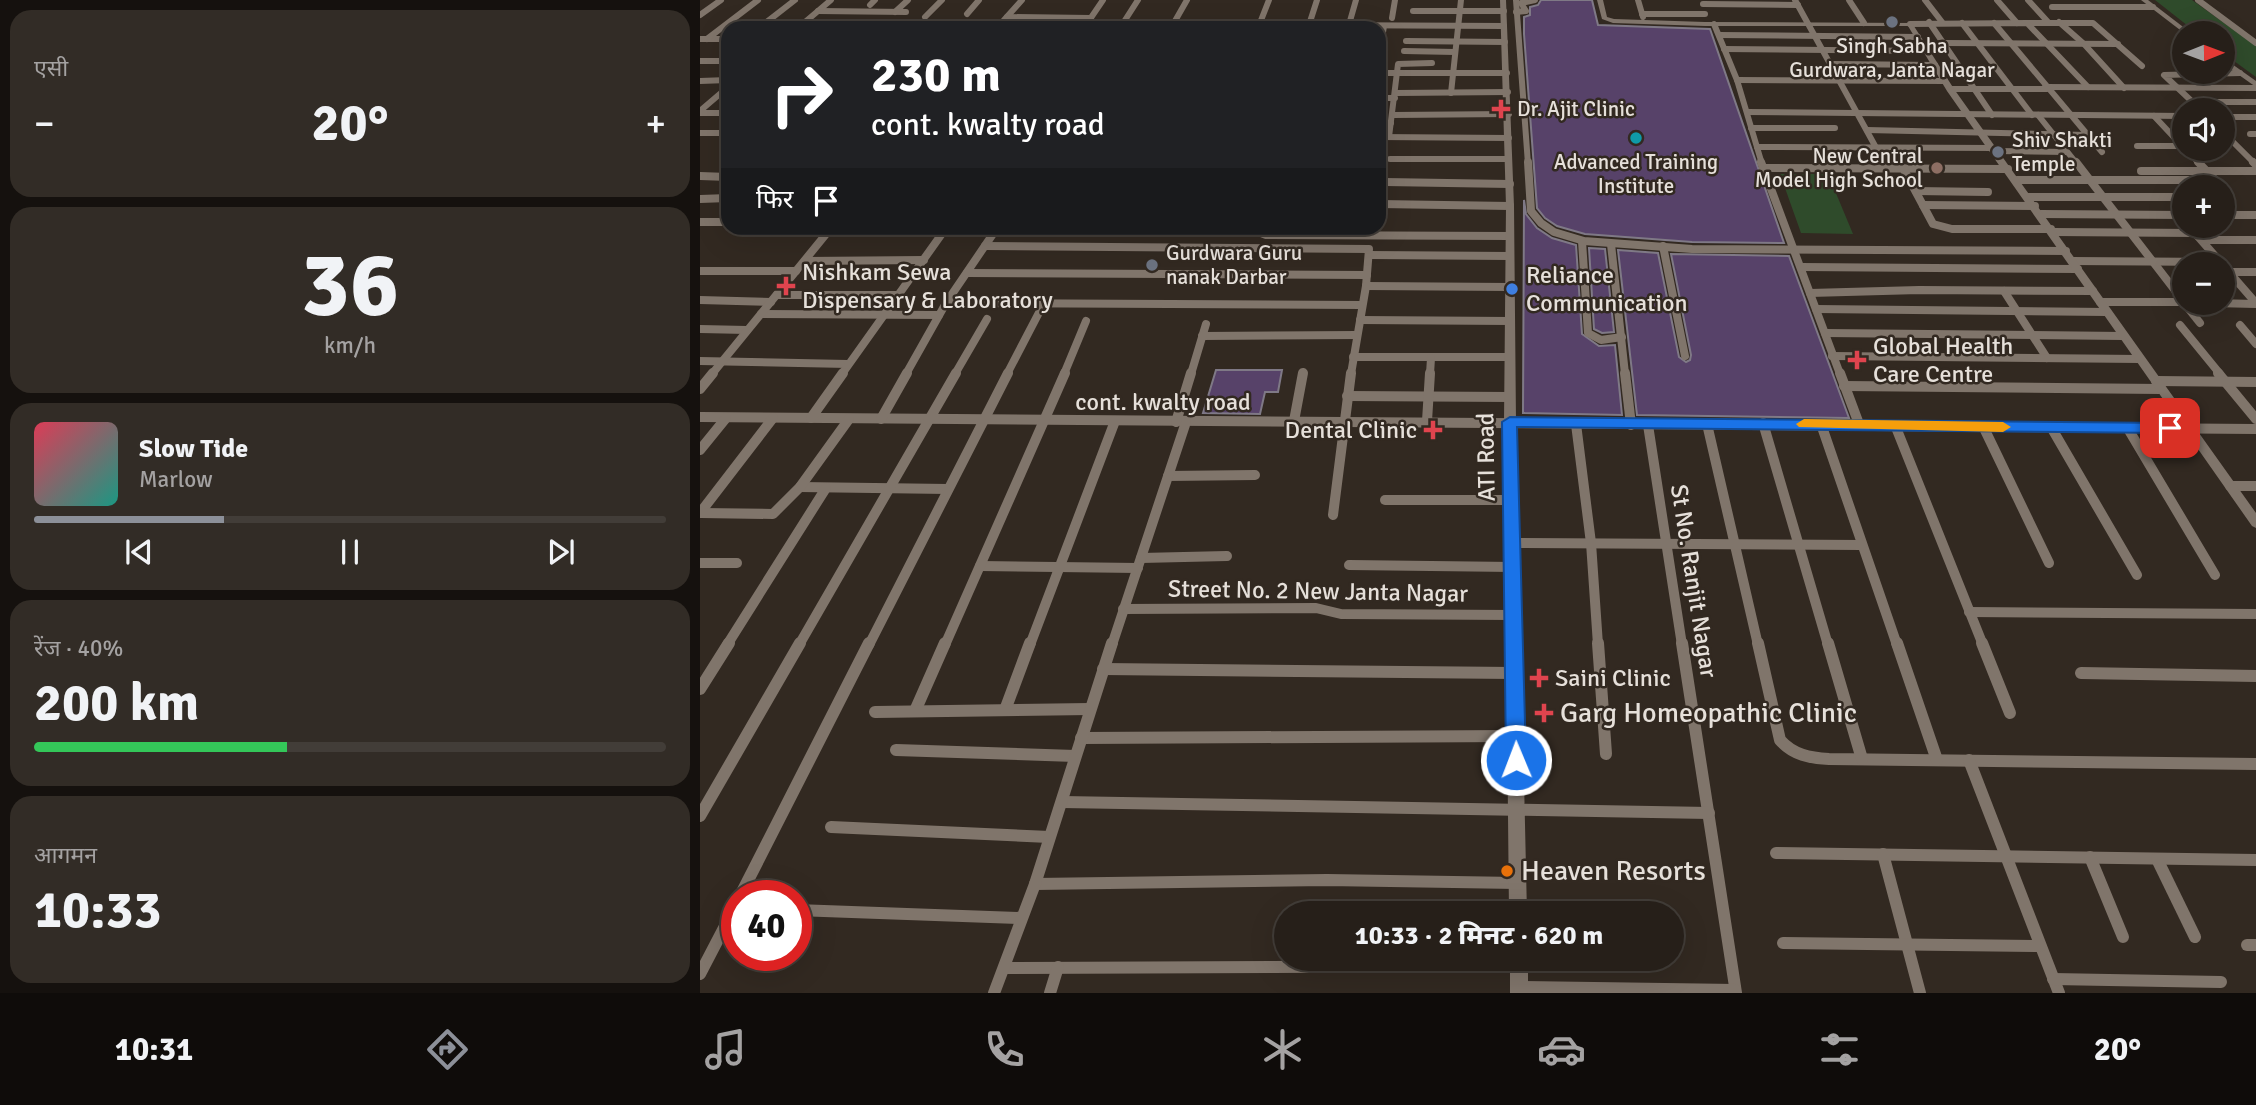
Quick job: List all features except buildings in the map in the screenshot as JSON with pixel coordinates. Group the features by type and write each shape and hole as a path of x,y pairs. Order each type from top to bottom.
{"street":[{"path":"700,15 721,0"},
{"path":"728,21 758,0"},
{"path":"768,21 795,0"},
{"path":"806,21 831,0"},
{"path":"895,12 908,0"},
{"path":"925,16 942,0"},
{"path":"967,13 979,0"},
{"path":"1003,21 1022,0"},
{"path":"1089,21 1103,0"},
{"path":"1124,21 1138,0"},
{"path":"1175,21 1186,0"},
{"path":"1261,21 1269,0"},
{"path":"1310,21 1317,0"},
{"path":"1351,21 1356,0"},
{"path":"1392,18 1395,0"},
{"path":"1451,93 1461,0"},
{"path":"1508,8 1516,0"},
{"path":"1413,11 1508,8 1526,11 1521,3 1535,0"},
{"path":"1600,0 1604,18 1705,14"},
{"path":"1638,0 1643,18"},
{"path":"1849,0 1864,23"},
{"path":"1925,0 1942,22"},
{"path":"1997,0 2017,23"},
{"path":"2028,0 2048,22"},
{"path":"2061,0 2068,7"},
{"path":"2144,0 2172,21"},
{"path":"2198,0 2256,43"},
{"path":"1703,4 1797,2 1887,168"},
{"path":"2052,7 2153,7"},
{"path":"1508,8 1531,211 1552,230 1582,241 1692,249 2066,251"},
{"name":"ATI Road","path":"1508,8 1504,26 1510,184 1510,422 1518,901"},
{"path":"818,11 906,12"},
{"path":"1007,17 1091,18"},
{"path":"1643,18 1714,24 2093,23 2142,66"},
{"path":"1929,22 1992,115"},
{"path":"2059,22 2084,44 2124,88"},
{"path":"1962,23 2011,89 2053,135 2172,286"},
{"path":"1994,23 2102,152"},
{"path":"2026,23 2088,88"},
{"path":"1714,24 1737,80 1763,168 1859,424"},
{"path":"1910,24 1948,85 2256,523"},
{"path":"703,39 721,26"},
{"path":"1386,26 1504,26"},
{"path":"1718,35 1918,37"},
{"path":"703,39 721,39"},
{"path":"1406,41 1505,42"},
{"path":"1943,43 2118,44"},
{"path":"1724,49 1927,51"},
{"path":"1404,51 1455,52"},
{"path":"700,61 721,61"},
{"path":"1432,63 1398,63 1389,137 1508,138"},
{"path":"1832,64 1935,65"},
{"path":"2235,69 2256,86"},
{"path":"1386,73 1507,73"},
{"path":"2188,98 2164,75 2240,73"},
{"path":"700,80 721,80"},
{"path":"1737,80 1840,80 1948,85 1973,89 2256,86"},
{"path":"1386,97 1508,92"},
{"path":"700,112 721,93"},
{"path":"2235,102 2256,102"},
{"path":"700,103 710,103"},
{"path":"700,112 721,113"},
{"path":"1747,112 2172,116"},
{"path":"1393,115 1508,114"},
{"path":"2154,116 2172,135"},
{"path":"2235,117 2256,117"},
{"path":"1386,123 1391,123"},
{"path":"1751,128 1835,128"},
{"path":"1867,130 2087,135"},
{"path":"700,133 721,133"},
{"path":"2235,144 2256,165"},
{"path":"2137,146 2172,147"},
{"path":"1757,147 2066,152"},
{"path":"2243,152 2256,152"},
{"path":"1390,159 1509,159"},
{"path":"2197,161 2211,175"},
{"path":"1763,168 2008,169"},
{"path":"1903,168 1933,223 1943,228 2190,232 2212,252"},
{"path":"2141,171 2256,171"},
{"path":"700,177 721,177"},
{"path":"2017,180 2172,180"},
{"path":"1386,183 1510,184"},
{"path":"1916,191 1988,192"},
{"path":"2028,197 2172,197"},
{"path":"700,199 721,198"},
{"path":"1386,204 1510,206"},
{"path":"1923,205 2035,206"},
{"path":"2041,214 2172,215"},
{"path":"2235,215 2256,215"},
{"path":"700,222 721,222"},
{"path":"1386,232 1510,236"},
{"path":"700,389 825,235"},
{"path":"811,418 941,235"},
{"path":"881,419 946,303 992,235"},
{"path":"2202,240 2256,240"},
{"path":"1582,241 1588,333 1601,340 1622,337"},
{"path":"1611,244 1631,425"},
{"path":"985,246 1369,249 1333,515"},
{"path":"1663,246 1685,356"},
{"path":"1369,255 1510,256"},
{"path":"805,261 924,260"},
{"path":"1801,267 2075,265 2172,261"},
{"path":"700,271 796,271"},
{"path":"2235,272 2256,272"},
{"path":"967,273 1367,275"},
{"path":"2235,278 2256,304"},
{"path":"1366,286 1510,287"},
{"path":"2004,291 2047,358"},
{"path":"1810,293 2093,291"},
{"path":"700,300 899,295"},
{"path":"2101,302 2172,302"},
{"path":"946,303 1362,305"},
{"path":"748,880 1044,303"},
{"path":"2235,304 2256,304"},
{"path":"1816,309 2107,312"},
{"path":"761,314 939,315"},
{"path":"2194,315 2200,323"},
{"path":"700,816 987,319"},
{"path":"1360,320 1510,321"},
{"path":"915,711 1046,420 1086,321"},
{"path":"994,993 1035,884 1074,756 1168,476 1206,324"},
{"path":"2180,325 2256,419"},
{"path":"2239,326 2256,344"},
{"path":"700,330 747,330"},
{"path":"1825,333 2123,336"},
{"path":"1202,336 1357,335"},
{"path":"1832,356 2140,359"},
{"path":"1353,357 1510,358"},
{"path":"1427,421 1431,358"},
{"path":"700,360 848,364"},
{"path":"1294,421 1303,372"},
{"path":"1844,386 2256,382"},
{"path":"1347,396 1510,397"},
{"name":"cont. kwalty road","path":"700,417 2256,429"},
{"path":"700,450 726,418"},
{"path":"701,513 773,418"},
{"path":"701,513 770,515 800,487 849,419"},
{"path":"1005,710 1115,421"},
{"path":"1576,424 1591,543 1606,754"},
{"path":"1707,424 1780,740 1789,751 1801,755 1862,759 2256,764"},
{"path":"1763,424 1862,759"},
{"path":"1821,424 1937,760"},
{"name":"St No. Ranjit Nagar","path":"1648,425 1735,991"},
{"path":"1895,425 2010,713"},
{"path":"1983,426 2049,563"},
{"path":"2051,427 2137,575"},
{"path":"2127,427 2215,575"},
{"path":"1168,476 1255,475"},
{"path":"2231,486 2256,486"},
{"path":"800,487 948,489"},
{"path":"700,689 826,488"},
{"path":"1385,500 1511,500"},
{"path":"1512,543 1862,545"},
{"path":"980,565 1059,568 1227,556"},
{"path":"700,563 737,563"},
{"path":"1349,565 1513,567"},
{"name":"Street No. 2 New Janta Nagar","path":"1123,609 1316,608 1341,614 1513,615"},
{"path":"1969,611 2256,614"},
{"path":"1103,669 1514,673"},
{"path":"2081,673 2256,676"},
{"path":"875,712 1090,709"},
{"path":"1081,738 1515,736"},
{"path":"896,750 1074,756"},
{"path":"1969,760 2056,986 2221,982"},
{"path":"1062,802 1709,813"},
{"path":"831,827 1049,836"},
{"path":"1776,853 2256,860"},
{"path":"1883,854 1920,993"},
{"path":"2090,857 2123,937"},
{"path":"2157,859 2195,937"},
{"path":"1035,884 1313,880 1517,883"},
{"path":"812,911 1021,918"},
{"path":"700,974 721,934"},
{"path":"1783,943 2040,946"},
{"path":"1005,968 1274,965"},
{"path":"1050,993 1058,967"},
{"path":"1519,971 1519,990 1735,991"}],"green space":[{"path":"2155,0 2192,0 2221,21 2182,21"},
{"path":"2235,31 2256,46 2256,77 2235,62"},
{"path":"1780,174 1828,174 1853,234 1801,233"}],"slow traffic":[{"path":"1804,424 2003,427"}],"place":[{"name":"Singh Sabha Gurdwara, Janta Nagar","path":"1892,22"},
{"name":"Dr. Ajit Clinic","path":"1501,109"},
{"name":"Advanced Training Institute","path":"1636,138"},
{"name":"Shiv Shakti Temple","path":"1998,152"},
{"name":"New Central Model High School","path":"1937,168"},
{"name":"Gurdwara Guru nanak Darbar","path":"1152,265"},
{"name":"Nishkam Sewa Dispensary & Laboratory","path":"786,286"},
{"name":"Reliance Communication","path":"1512,289"},
{"name":"Global Health Care Centre","path":"1857,360"},
{"name":"Dental Clinic","path":"1433,430"},
{"name":"Saini Clinic","path":"1539,678"},
{"name":"Garg Homeopathic Clinic","path":"1544,713"},
{"name":"Heaven Resorts","path":"1507,871"}],"route":[{"path":"1516,760 1510,422 2170,428"}]}
